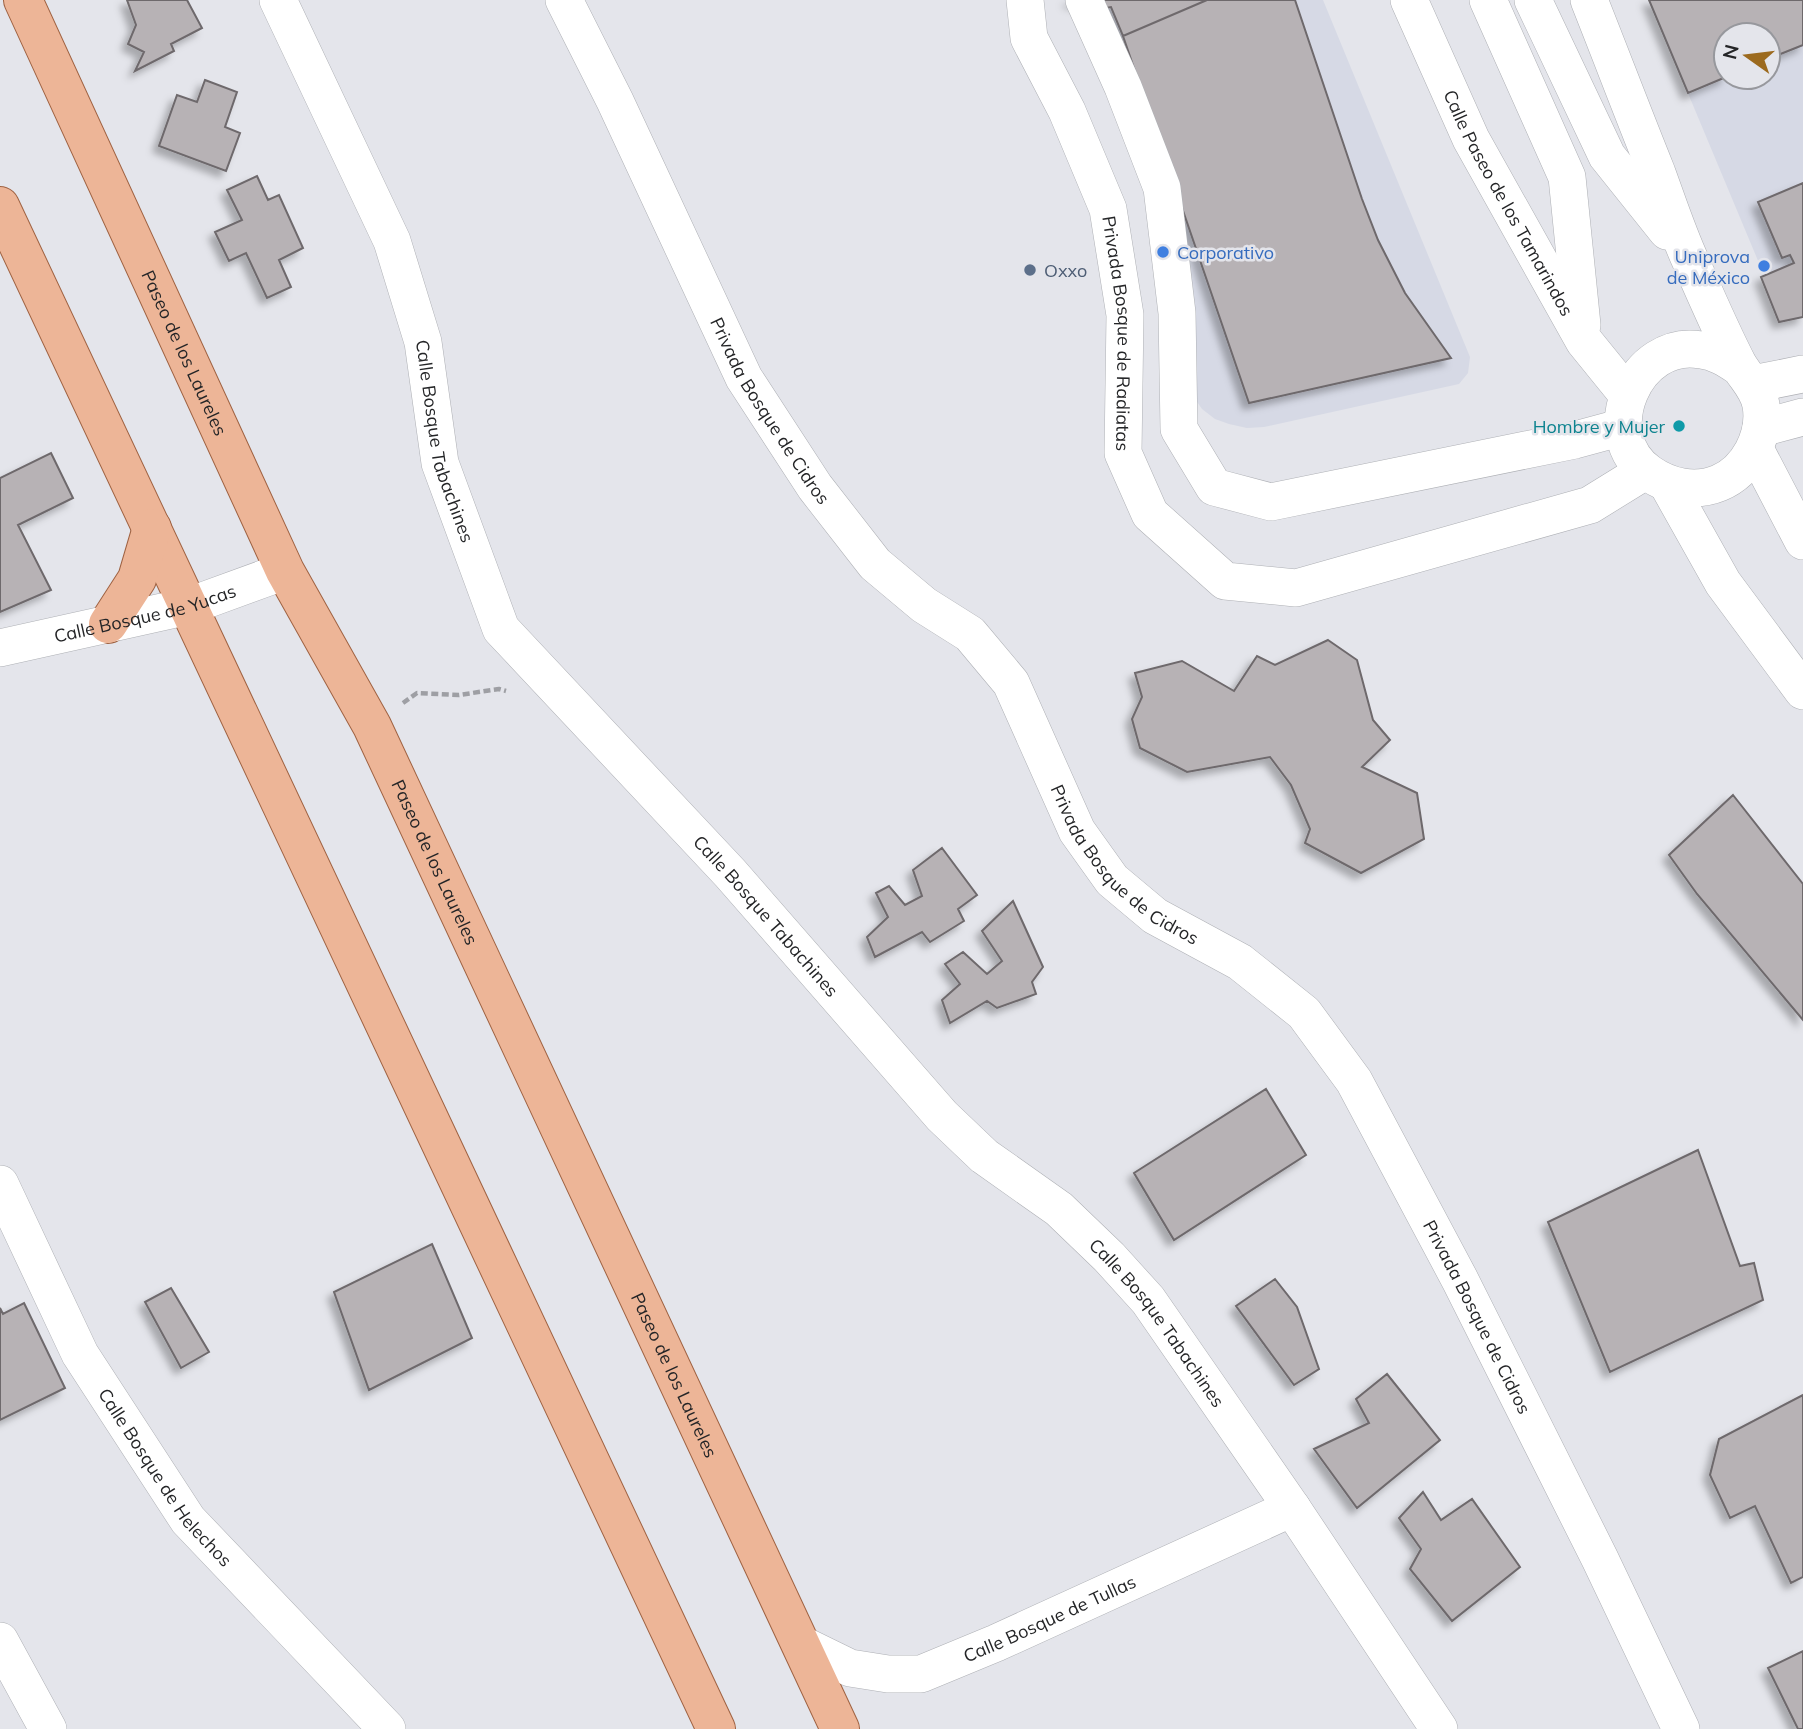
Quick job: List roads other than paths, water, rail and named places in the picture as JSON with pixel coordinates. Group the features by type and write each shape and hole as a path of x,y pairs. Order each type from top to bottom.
{"main road":[{"name":"Paseo de los Laureles","path":"23,0 285,571 372,726 840,1729"},
{"path":"0,206 716,1729"},
{"path":"108,624 137,579 152,528"}],"street":[{"name":"Calle Bosque Tabachines","path":"278,0 391,241 423,342 440,463 501,629 730,873 942,1116 984,1156 1059,1209 1148,1300 1292,1508 1439,1729"},
{"name":"Privada Bosque de Cidros","path":"564,0 615,101 744,378 815,487 875,564 924,605 970,634 1011,682 1077,831 1112,880 1155,916 1241,962 1304,1013 1354,1082 1466,1292 1600,1559 1681,1729"},
{"name":"Privada Bosque de Radiatas","path":"1025,0 1029,38 1067,111 1108,209 1125,315 1123,453 1150,514 1225,581 1296,588 1590,505 1657,478"},
{"path":"1084,0 1123,87 1162,188 1177,313 1180,429 1214,487 1271,502 1575,440 1625,410"},
{"name":"Calle Paseo de los Tamarindos","path":"1409,0 1471,139 1625,410"},
{"path":"1488,0 1567,177 1584,341"},
{"path":"1533,0 1607,156 1689,259"},
{"path":"1590,0 1689,259 1761,405 1758,438 1740,470 1718,484 1693,489 1657,478"},
{"path":"1803,374 1746,375 1720,354 1698,349 1676,351 1655,360 1638,374 1625,410 1630,451 1657,478 1723,583 1803,691"},
{"path":"1758,438 1803,417"},
{"path":"1758,438 1803,541"},
{"name":"Calle Bosque de Yucas","path":"0,648 189,606 285,571"},
{"name":"Calle Bosque de Helechos","path":"0,1184 80,1354 188,1520 387,1729"},
{"name":"Calle Bosque de Tullas","path":"801,1644 850,1668 888,1674 921,1674 996,1643 1292,1508"},
{"path":"0,1641 48,1729"}],"place":[{"name":"Corporativo","path":"1163,252"},
{"name":"Uniprova de México","path":"1764,266"},
{"name":"Oxxo","path":"1030,270"},
{"name":"Hombre y Mujer","path":"1679,426"}]}
